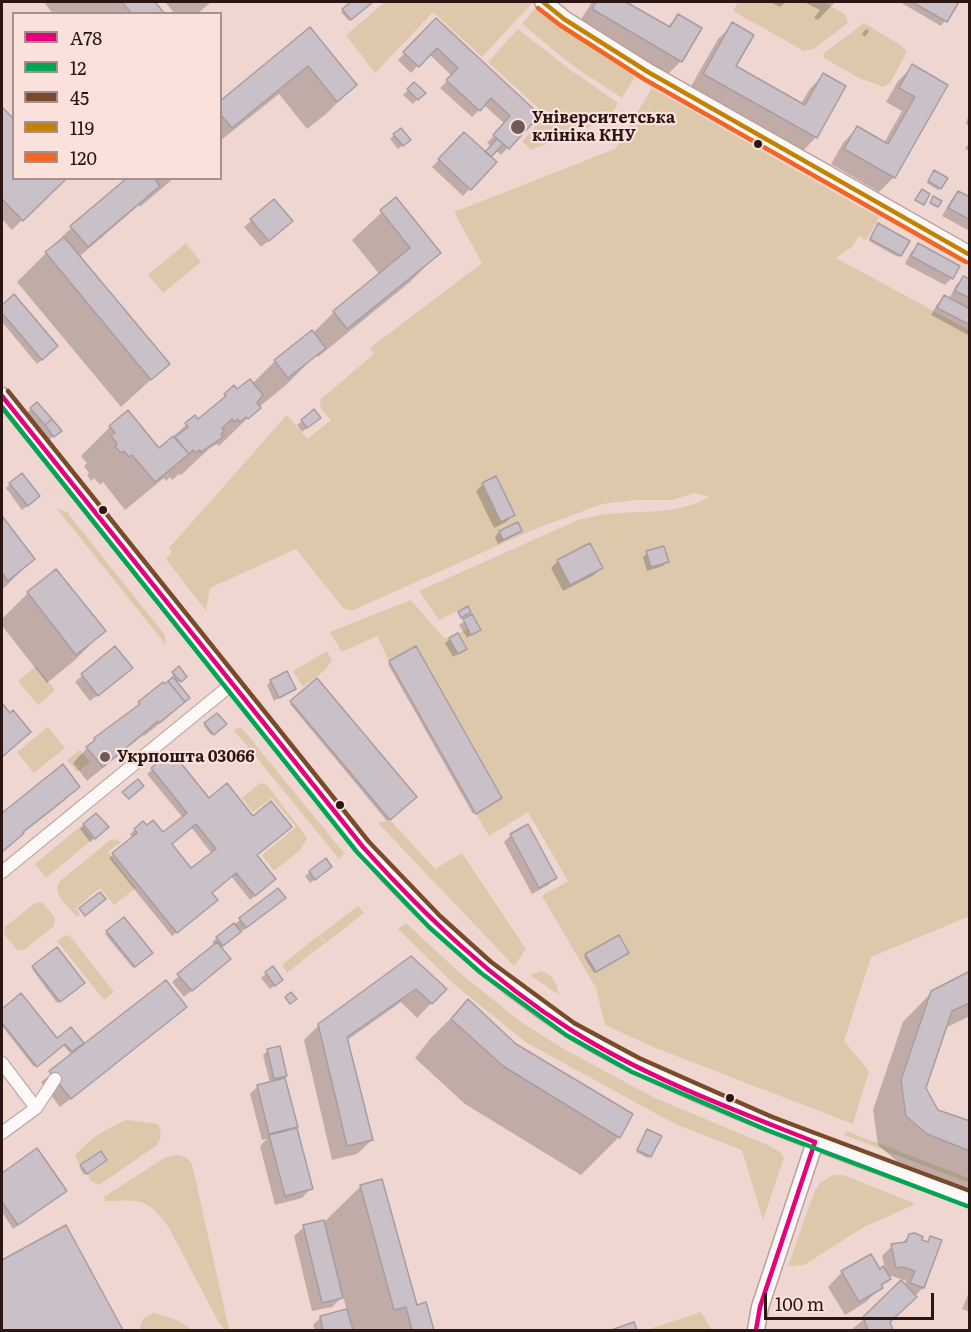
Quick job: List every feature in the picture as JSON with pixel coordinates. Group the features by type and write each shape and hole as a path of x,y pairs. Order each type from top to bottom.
{"main road":[{"path":"543,2 564,19 648,72 969,255"},
{"path":"2,396 375,860 432,920 492,973 572,1030 612,1053 698,1093 815,1142 969,1199"},
{"path":"756,1330 760,1307 815,1142"}],"street":[{"path":"2,872 232,684"},
{"path":"2,1063 36,1108"},
{"path":"2,1133 36,1108 55,1079"}],"shaded area":[{"path":"385,2 533,2 482,57 433,12 375,73 346,35"},
{"path":"738,2 823,2 845,14 848,23 814,49 804,51 733,11"},
{"path":"538,6 635,77 622,98 572,65 522,24"},
{"path":"864,23 902,46 907,52 890,83 883,87 859,78 824,58 823,54"},
{"path":"518,29 569,69 618,103 609,119 531,150 522,141 546,115 488,62"},
{"path":"652,88 879,218 866,240 859,236 852,247 836,258 969,330 970,916 871,957 844,1041 869,1071 853,1124 658,1049 605,1025 596,988 542,896 568,881 528,812 489,836 476,814 502,798 416,646 389,661 377,636 342,652 330,632 411,600 444,638 449,638 458,654 467,649 458,633 468,629 472,635 480,630 468,606 439,620 419,591 578,520 606,514 671,510 709,497 694,493 672,500 636,500 602,504 533,530 351,611 343,608 296,549 210,588 206,611 166,559 172,552 169,548 286,416 307,439 331,420 320,407 321,399 374,354 370,348 482,263 454,212 615,149"},
{"path":"186,243 201,262 163,293 148,275"},
{"path":"57,509 67,512 165,635 166,645"},
{"path":"327,651 332,661 325,670 303,687 293,671"},
{"path":"36,666 55,690 38,705 18,681"},
{"path":"48,727 65,748 34,773 17,752"},
{"path":"241,727 344,853 339,859 234,730"},
{"path":"80,750 90,762 77,772 67,760"},
{"path":"260,783 267,785 307,838 300,850 274,871 262,855 296,827 272,798 253,812 242,798"},
{"path":"390,820 435,869 462,853 526,949 514,966 378,823"},
{"path":"82,825 93,839 46,878 35,864"},
{"path":"115,839 121,842 108,852 136,888 114,905 100,888 76,908 80,914 77,917 60,896 57,887 59,882 110,840"},
{"path":"39,902 43,903 55,918 54,926 24,950 17,950 4,934 5,927"},
{"path":"358,906 364,913 326,943 320,935"},
{"path":"406,923 460,973 521,1022 562,1048 655,1098 770,1146 781,1153 784,1158 763,1220 742,1150 675,1124 527,1043 455,985 398,929"},
{"path":"66,935 70,936 114,992 104,1000 57,941"},
{"path":"319,935 325,943 287,973 282,965"},
{"path":"541,971 549,974 554,980 559,995 530,975"},
{"path":"127,1120 158,1124 161,1136 158,1143 99,1185 91,1181 87,1174 107,1160 100,1151 80,1165 75,1156 99,1134"},
{"path":"846,1131 969,1178 969,1183 844,1135"},
{"path":"174,1155 184,1157 192,1164 229,1329 227,1330 219,1323 162,1218 142,1202 105,1201 104,1197 164,1158"},
{"path":"833,1175 844,1175 916,1204 864,1227 804,1265 788,1266 813,1195 820,1183"},
{"path":"701,1312 712,1330 646,1330"},
{"path":"152,1313 174,1319 192,1330 141,1330 140,1325 144,1318"}],"building":[{"path":"122,2 155,2 163,12 130,12"},
{"path":"351,2 373,2 351,20 342,9"},
{"path":"596,2 626,2 670,27 678,14 702,28 682,62 592,9"},
{"path":"912,2 959,2 947,22"},
{"path":"436,18 540,115 509,149 493,135 510,116 491,98 480,111 446,80 458,68 437,48 419,67 403,52"},
{"path":"732,22 754,35 736,66 805,105 823,73 846,86 817,138 703,74"},
{"path":"310,27 357,85 337,102 308,66 232,128 222,116 222,99"},
{"path":"912,64 948,85 895,178 844,149 857,126 888,144 915,97 899,88"},
{"path":"414,82 426,93 418,100 407,89"},
{"path":"2,107 12,117 12,180 65,180 23,221 2,199"},
{"path":"401,128 411,140 403,146 393,134"},
{"path":"464,132 497,162 471,190 438,159"},
{"path":"497,139 503,144 491,157 485,152"},
{"path":"934,170 948,178 941,189 928,181"},
{"path":"125,180 156,180 160,186 88,247 70,226"},
{"path":"922,189 930,194 924,205 915,200"},
{"path":"958,191 970,197 970,220 948,208"},
{"path":"933,196 942,201 938,207 930,203"},
{"path":"396,197 441,253 347,329 333,311 410,248 380,210"},
{"path":"274,199 293,221 269,241 250,219"},
{"path":"878,223 910,241 901,256 870,239"},
{"path":"64,237 170,364 151,380 45,252"},
{"path":"918,243 960,266 953,279 911,256"},
{"path":"963,276 970,279 970,298 955,291"},
{"path":"14,294 58,346 42,360 2,313 2,305"},
{"path":"944,295 970,309 970,325 937,308"},
{"path":"312,330 326,348 288,378 274,360"},
{"path":"250,379 263,395 257,403 261,408 248,419 246,417 240,422 238,419 234,422 232,419 222,428 223,437 201,452 199,450 195,453 193,450 189,454 175,437 188,427 185,423 195,415 198,419 226,396 224,394 234,385 237,389"},
{"path":"37,402 52,419 45,425 30,408"},
{"path":"314,409 321,418 307,428 301,420"},
{"path":"128,410 159,448 173,436 189,454 155,482 132,455 129,457 124,451 121,453 111,436 115,433 109,426"},
{"path":"52,419 62,431 54,437 45,425"},
{"path":"22,473 40,496 28,506 9,483"},
{"path":"496,476 515,515 501,522 482,483"},
{"path":"2,516 35,559 8,581 2,573"},
{"path":"518,522 522,531 503,540 499,531"},
{"path":"590,543 603,568 570,585 557,560"},
{"path":"664,546 669,562 651,567 646,551"},
{"path":"56,569 106,631 76,655 27,592"},
{"path":"468,606 471,612 461,618 458,612"},
{"path":"472,614 481,630 471,635 463,619"},
{"path":"458,633 467,649 458,654 449,638"},
{"path":"115,646 133,668 98,696 81,674"},
{"path":"416,646 502,798 476,814 389,661"},
{"path":"179,666 187,677 181,682 172,672"},
{"path":"287,671 296,689 279,698 270,680"},
{"path":"173,677 190,698 185,702 168,681"},
{"path":"317,678 417,797 390,820 290,701"},
{"path":"168,681 185,702 159,723 158,721 103,767 86,747 95,740 94,738 140,704 138,702 163,682 164,684"},
{"path":"2,703 10,713 13,710 31,732 2,757"},
{"path":"217,713 227,724 214,735 204,723"},
{"path":"171,751 209,798 227,783 253,816 271,801 292,827 257,855 276,879 255,896 236,873 212,893 218,900 177,933 112,853 137,833 134,829 143,821 147,825 153,820 163,832 187,813 151,768","holes":["196,824 216,849 191,868 172,844"]},
{"path":"63,764 80,787 23,832 2,852 2,813"},
{"path":"138,779 144,786 129,799 122,792"},
{"path":"96,813 109,827 95,839 83,824"},
{"path":"528,824 557,878 539,888 510,834"},
{"path":"326,858 332,867 315,880 309,871"},
{"path":"278,888 286,898 246,928 239,918"},
{"path":"100,892 106,899 85,916 79,908"},
{"path":"124,917 153,953 135,967 106,931"},
{"path":"234,923 241,932 223,946 216,937"},
{"path":"619,935 629,953 596,972 585,954"},
{"path":"217,942 231,959 192,991 177,974"},
{"path":"57,947 85,983 60,1002 32,966"},
{"path":"411,956 447,989 432,1004 416,989 347,1037 373,1140 347,1146 318,1024"},
{"path":"273,966 283,980 275,986 265,972"},
{"path":"970,971 970,1003 952,1011 926,1088 938,1110 970,1121 970,1151 927,1134 906,1116 901,1080 931,991"},
{"path":"166,980 187,1007 71,1099 49,1071"},
{"path":"291,992 297,999 290,1004 285,997"},
{"path":"21,993 57,1038 71,1027 84,1043 72,1052 65,1044 37,1067 2,1023 2,1009"},
{"path":"468,999 516,1044 633,1114 620,1138 503,1066 451,1019"},
{"path":"280,1046 287,1076 274,1079 267,1049"},
{"path":"285,1078 298,1127 269,1134 257,1085"},
{"path":"297,1128 313,1189 285,1196 269,1135"},
{"path":"647,1129 662,1136 651,1157 637,1150"},
{"path":"37,1148 67,1191 18,1225 2,1202 2,1173"},
{"path":"101,1151 107,1160 87,1174 80,1165"},
{"path":"382,1179 417,1305 426,1302 434,1330 412,1330 406,1307 394,1310 360,1185"},
{"path":"324,1220 343,1298 322,1303 303,1225"},
{"path":"66,1225 123,1330 2,1330 2,1260"},
{"path":"915,1233 928,1242 930,1236 942,1240 924,1288 910,1283 915,1271 903,1267 896,1268 891,1244 906,1242 909,1234"},
{"path":"871,1254 880,1269 883,1266 891,1279 881,1285 883,1288 859,1302 841,1271"},
{"path":"901,1280 917,1297 890,1322 893,1330 868,1330 863,1317"},
{"path":"347,1309 353,1330 323,1330 320,1316"},
{"path":"634,1322 637,1330 611,1330"}],"transit line":[{"name":"119","path":"543,2 564,19 648,72 970,255"},
{"name":"120","path":"538,8 560,25 644,79 966,262"},
{"name":"45","path":"8,391 369,842 440,916 491,962 574,1023 639,1058 772,1117 970,1191"},
{"name":"А78","path":"2,396 363,847 461,946 542,1011 600,1047 690,1092 815,1142"},
{"name":"12","path":"2,407 357,852 429,927 481,973 566,1035 632,1072 767,1130 967,1206"},
{"name":"А78","path":"756,1330 760,1307 815,1142"}],"place":[{"name":"Університетська клініка КНУ","path":"518,127"},
{"name":"Укрпошта 03066","path":"105,757"}]}
